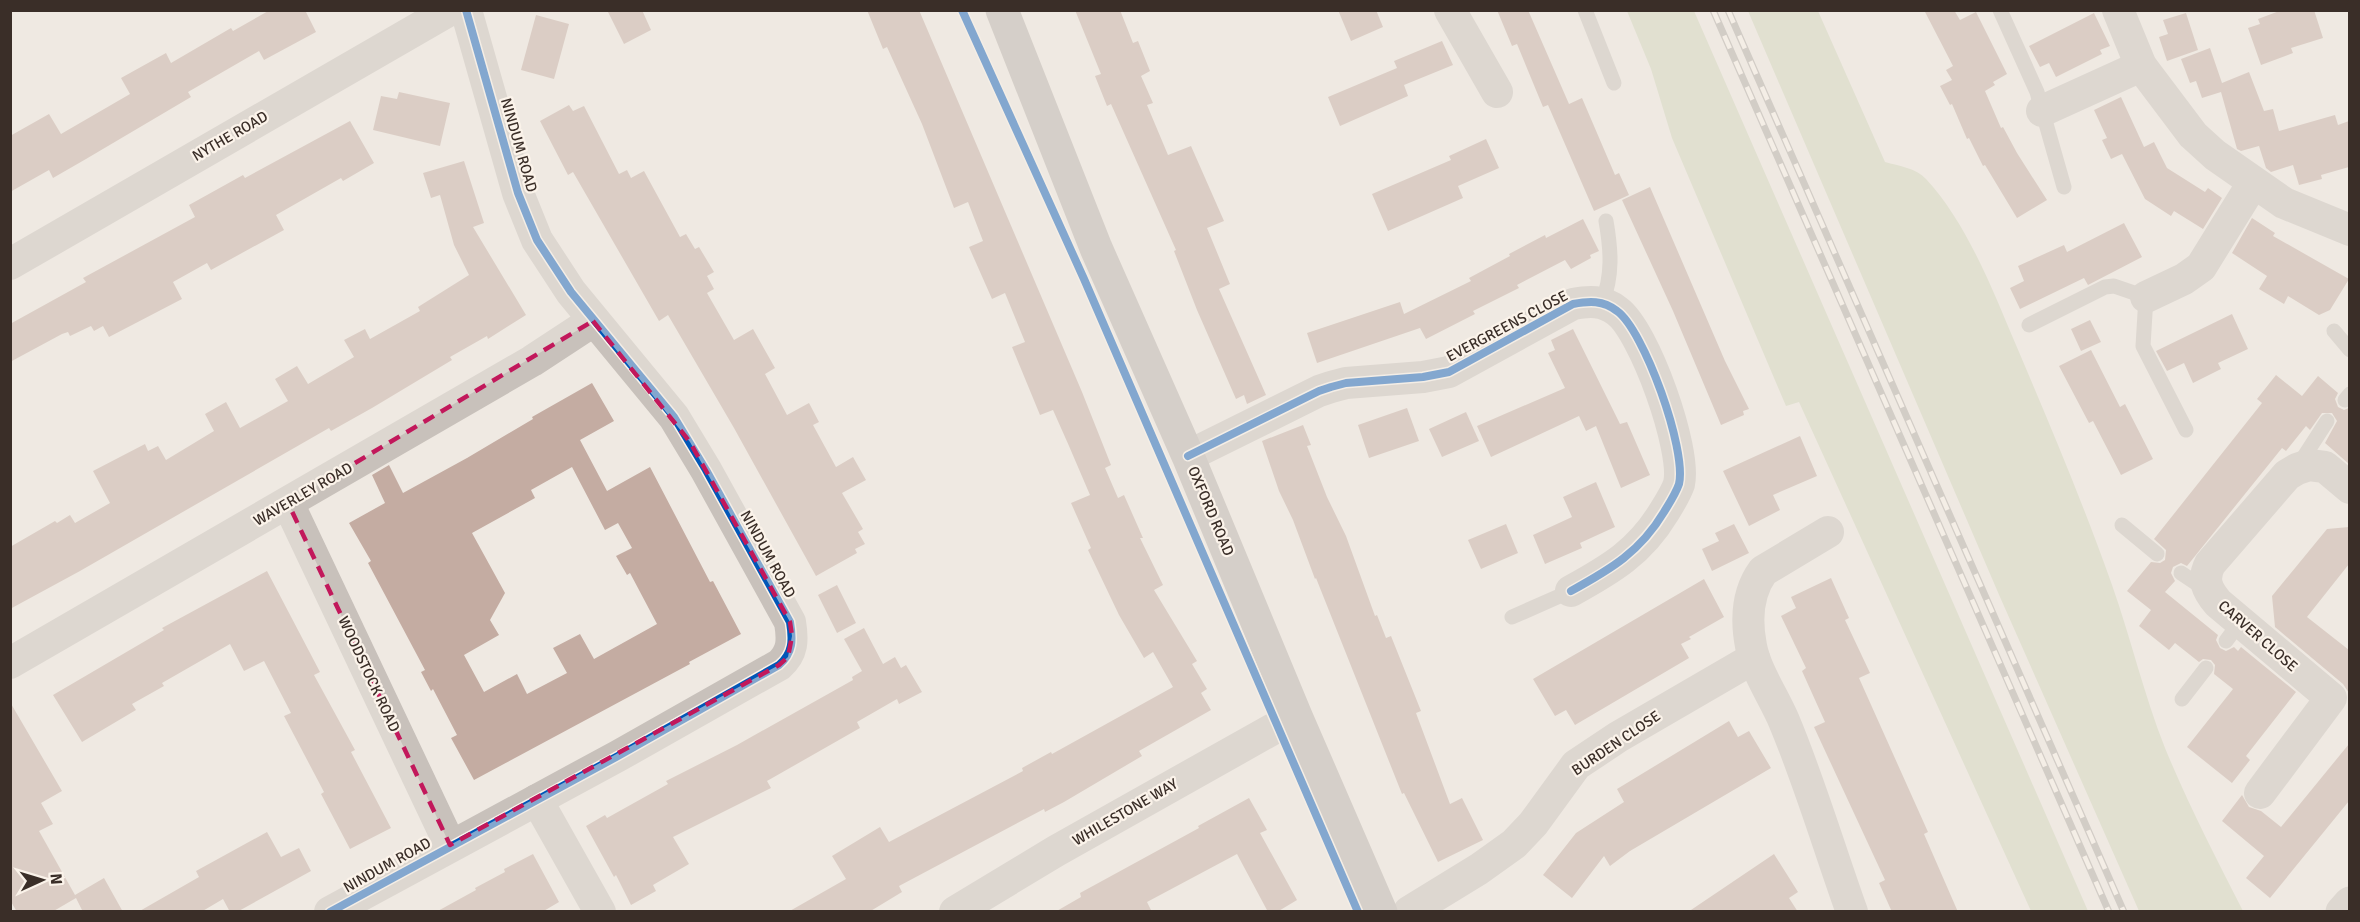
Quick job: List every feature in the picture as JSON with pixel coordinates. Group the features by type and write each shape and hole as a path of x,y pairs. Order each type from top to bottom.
{"main road":[{"name":"OXFORD ROAD","path":"1002,10 1083,217 1188,456 1296,716 1381,912"}],"street":[{"name":"NYTHE ROAD","path":"10,264 450,10"},
{"name":"NINDUM ROAD","path":"330,912 779,665 788,657 792,647 790,622 690,442 660,398 593,321 537,240 527,218 466,10"},
{"path":"1450,10 1497,92"},
{"path":"2118,10 2141,66 2193,135 2215,155 2284,203 2349,230"},
{"path":"2042,111 2141,66"},
{"path":"2146,297 2184,279 2201,267 2253,183"},
{"name":"EVERGREENS CLOSE","path":"1188,456 1319,391 1346,383 1424,377 1449,372 1574,304 1589,301 1602,303"},
{"path":"1571,591 1602,574 1632,553 1659,520 1678,484 1679,453 1670,415 1635,332 1623,315 1602,303"},
{"name":"WAVERLEY ROAD","path":"10,663 532,361 593,321"},
{"path":"2296,469 2309,465 2325,467 2349,488"},
{"name":"CARVER CLOSE","path":"2260,792 2336,702 2233,631 2218,603 2209,592 2206,573 2210,564 2287,475 2296,469"},
{"name":"WOODSTOCK ROAD","path":"288,503 450,845"},
{"path":"1828,532 1763,571 1750,597 1749,633 1754,658 1785,723 1852,912"},
{"name":"BURDEN CLOSE","path":"1409,912 1479,869 1514,844 1533,824 1576,765 1618,737 1754,658"},
{"name":"WHILESTONE WAY","path":"955,912 1056,851 1296,716"},
{"path":"537,800 600,912"},
{"path":"2342,912 2349,903"}],"lane":[{"path":"1585,10 1614,83"},
{"path":"2000,10 2031,76 2064,187"},
{"path":"1602,303 1610,276 1611,249 1606,221"},
{"path":"2029,326 2105,287 2114,286 2146,297 2144,346 2186,430"},
{"path":"2334,331 2349,350"},
{"path":"2296,469 2327,421"},
{"path":"2122,525 2157,554"},
{"path":"2181,573 2209,592"},
{"path":"1512,617 1571,591"},
{"path":"2182,699 2206,668"}],"highlighted area":[{"path":"593,321 690,442 790,622 792,636 788,657 779,665 450,845 288,503"}],"green space":[{"path":"1627,11 1694,11 2088,911 2031,911 1799,402 1786,406 1672,138 1651,69"},
{"path":"1748,11 1818,11 1885,162 1917,172 1926,179 1954,216 1978,258 2090,524 2165,748 2243,911 2139,911 2000,597"}],"building":[{"path":"270,10 305,10 316,32 264,60 259,51 188,92 191,97 53,178 49,170 10,192 10,136 49,114 61,134 130,94 121,78 166,53 171,63 231,28 233,31"},
{"path":"607,10 642,10 651,30 624,44"},
{"path":"867,10 919,10 1082,392 1111,465 1105,468 1118,498 1124,495 1143,538 1140,538 1163,585 1154,590 1197,661 1192,664 1207,689 1201,693 1211,710 1139,751 1142,756 1064,802 1045,812 1044,809 899,886 902,892 869,912 788,912 846,879 832,856 880,827 889,842 1023,771 1022,768 1051,752 1052,754 1173,687 1153,652 1144,658 1119,615 1088,550 1091,548 1071,503 1090,495 1053,410 1040,415 1012,347 1025,342 1005,293 992,299 969,247 983,241 968,202 954,208 922,124 887,47 883,49"},
{"path":"1075,10 1120,10 1133,43 1138,41 1150,71 1141,76 1153,103 1147,105 1168,155 1191,146 1224,221 1207,228 1230,284 1219,289 1266,395 1247,404 1244,395 1236,399 1197,310 1174,251 1176,250 1111,104 1107,106 1095,76 1101,74"},
{"path":"1338,10 1376,10 1383,27 1351,41"},
{"path":"1497,10 1528,10 1569,104 1582,98 1615,175 1619,173 1629,195 1594,211 1548,105 1543,107 1517,44 1512,46"},
{"path":"1924,10 1954,10 1960,20 1976,12 2007,74 1993,82 1995,85 1985,91 2001,128 2003,127 2047,200 2017,218 1985,165 1983,166 1969,138 1967,139 1952,104 1950,105 1940,86 1952,80 1946,70 1953,66"},
{"path":"2282,10 2314,10 2323,38 2291,48 2293,53 2261,65 2248,28 2260,24 2258,19"},
{"path":"2094,13 2110,46 2100,50 2102,54 2056,77 2049,63 2040,67 2029,46"},
{"path":"2186,13 2198,50 2167,61 2159,37 2168,34 2163,20"},
{"path":"536,15 569,24 554,79 521,70"},
{"path":"1442,41 1453,65 1404,85 1408,96 1340,126 1328,97 1397,68 1394,61"},
{"path":"2210,48 2222,83 2249,72 2264,111 2273,109 2279,131 2335,115 2338,125 2349,121 2349,167 2321,175 2322,179 2299,185 2293,165 2271,172 2266,168 2259,146 2241,151 2237,149 2221,92 2202,98 2196,81 2190,83 2181,59"},
{"path":"399,92 450,103 440,146 373,130 381,96 397,99"},
{"path":"2121,97 2144,147 2154,142 2167,168 2205,192 2208,188 2222,198 2203,229 2174,211 2171,216 2145,199 2122,154 2111,159 2102,140 2107,138 2094,110"},
{"path":"569,105 573,111 584,106 619,174 627,170 631,178 644,171 680,237 686,234 695,249 699,247 714,272 707,276 714,289 707,293 734,340 753,329 775,368 765,374 787,415 809,403 819,422 813,425 836,467 853,457 866,480 842,493 863,529 858,532 865,544 855,549 857,553 816,576 668,315 659,321 573,172 568,175 540,121"},
{"path":"350,121 374,163 343,181 341,178 276,215 284,230 211,270 207,263 173,282 182,299 109,337 103,326 94,331 91,326 70,336 68,332 62,334 10,362 10,324 86,282 83,278 195,217 189,205 243,175 245,178"},
{"path":"1486,139 1499,168 1458,186 1463,198 1388,231 1372,194 1451,160 1449,156"},
{"path":"464,161 484,223 473,227 526,315 488,339 487,336 450,357 452,360 372,408 331,431 329,428 10,609 10,547 55,521 57,523 70,515 75,523 110,503 93,471 145,444 148,451 158,446 166,460 214,431 205,414 226,402 240,428 288,401 275,379 297,366 308,384 354,357 344,340 365,329 370,339 420,311 418,307 469,275 454,245 440,195 431,198 423,173"},
{"path":"1650,187 1725,361 1749,409 1743,411 1744,415 1721,425 1673,311 1622,200"},
{"path":"2252,218 2275,233 2273,236 2349,279 2330,310 2319,315 2288,296 2284,304 2259,289 2267,276 2232,253"},
{"path":"1583,219 1599,251 1571,269 1565,260 1517,285 1519,288 1473,311 1475,314 1426,339 1420,328 1317,363 1307,333 1400,302 1404,314 1471,281 1469,278 1510,256 1509,254"},
{"path":"2124,223 2142,257 2088,285 2084,278 2020,309 2010,288 2024,281 2018,266 2064,245 2067,252"},
{"path":"2232,314 2248,349 2218,363 2221,369 2193,383 2184,363 2167,371 2156,351"},
{"path":"2090,320 2101,342 2081,351 2071,329"},
{"path":"1573,329 1620,424 1627,422 1650,475 1621,488 1596,426 1586,431 1579,416 1491,457 1477,426 1565,388 1548,353 1555,350 1551,340"},
{"path":"2091,350 2120,407 2125,404 2153,459 2121,475 2093,421 2089,423 2059,366"},
{"path":"2276,375 2302,396 2318,376 2338,393 2335,399 2338,407 2344,410 2349,408 2349,464 2325,443 2337,421 2332,413 2322,413 2310,430 2306,426 2286,451 2282,448 2187,566 2181,563 2173,567 2171,573 2175,581 2165,592 2218,635 2216,640 2220,648 2226,651 2234,647 2238,651 2241,647 2296,692 2246,756 2250,760 2232,783 2187,747 2233,689 2214,674 2215,665 2211,660 2203,659 2199,662 2175,643 2169,650 2139,626 2151,610 2127,591 2151,562 2160,563 2165,560 2166,550 2154,539 2262,403 2257,399"},
{"path":"592,383 614,421 580,440 607,491 650,467 710,582 713,581 741,634 689,662 690,664 474,780 451,738 457,735 433,689 431,691 421,672 425,670 368,563 371,561 349,523 385,503 372,475 389,465 403,493 467,458 533,419 532,417","holes":["572,467 605,530 618,523 632,548 616,556 627,575 630,573 657,624 594,659 580,634 553,648 567,673 527,694 517,674 484,692 464,655 499,635 490,620 505,593 472,533 535,498 531,490"]},
{"path":"1407,408 1419,441 1369,458 1358,425"},
{"path":"1466,412 1479,441 1442,457 1429,429"},
{"path":"1303,425 1311,445 1307,446 1327,497 1346,536 1375,616 1377,615 1386,638 1391,636 1421,711 1416,713 1450,804 1462,798 1483,840 1438,862 1404,793 1402,794 1293,520 1279,491 1262,441"},
{"path":"1800,436 1817,476 1773,495 1780,510 1749,526 1723,471"},
{"path":"1596,482 1615,527 1580,543 1582,548 1545,564 1533,535 1572,517 1563,497"},
{"path":"1506,524 1518,553 1481,569 1468,540"},
{"path":"1734,524 1749,553 1712,571 1702,549 1719,541 1715,533"},
{"path":"2349,527 2349,564 2307,617 2349,650 2349,693 2343,684 2275,627 2272,596 2327,529"},
{"path":"267,571 320,672 314,675 355,750 351,752 391,828 350,849 321,794 324,792 284,716 291,713 264,661 244,671 230,644 162,683 164,686 132,704 136,710 82,742 53,695 164,630 162,628"},
{"path":"1831,578 1849,618 1845,620 1870,673 1859,678 1928,832 1924,834 1958,912 1892,912 1879,883 1885,880 1814,727 1825,722 1802,671 1806,668 1781,616 1796,608 1791,597"},
{"path":"1704,579 1724,617 1681,644 1689,658 1575,725 1566,710 1555,716 1533,679"},
{"path":"837,585 856,623 837,633 818,595"},
{"path":"864,628 883,664 895,657 901,668 906,665 922,692 899,704 897,699 857,722 860,728 767,781 771,788 673,837 689,864 653,885 656,891 631,905 616,875 614,877 586,826 605,815 607,818 668,784 666,781 737,745 853,680 852,677 862,671 844,639"},
{"path":"10,702 62,791 41,803 53,824 39,831 75,895 104,878 123,912 83,912 76,898 52,912 17,912 10,900"},
{"path":"1729,721 1738,737 1749,731 1771,768 1630,851 1610,866 1604,856 1572,898 1543,875 1576,833 1624,802 1617,789"},
{"path":"2349,744 2349,801 2270,898 2246,878 2264,856 2222,821 2242,795 2249,807 2261,811 2281,827"},
{"path":"1249,798 1267,830 1260,833 1297,900 1277,912 1268,912 1237,854 1147,902 1152,912 1055,912 1081,897 1080,893"},
{"path":"267,832 281,857 299,848 311,871 237,912 230,912 223,899 201,912 138,912 199,877 196,871"},
{"path":"533,854 559,902 542,912 436,912 505,872 504,869"},
{"path":"1774,854 1798,892 1789,898 1798,912 1688,912"}],"railway":[{"path":"1713,10 2109,912"},
{"path":"1728,10 2124,912"}],"cycle path":[{"path":"330,912 618,756 779,665 787,656 791,646 790,622 674,417 571,292 537,240 518,193 466,10"},
{"path":"962,10 1084,279 1358,912"},
{"path":"1188,456 1319,391 1346,383 1423,377 1449,372 1573,304 1601,303 1617,311 1628,322 1651,365 1670,419 1680,468 1679,484 1655,526 1635,549 1612,567 1571,591"}]}
